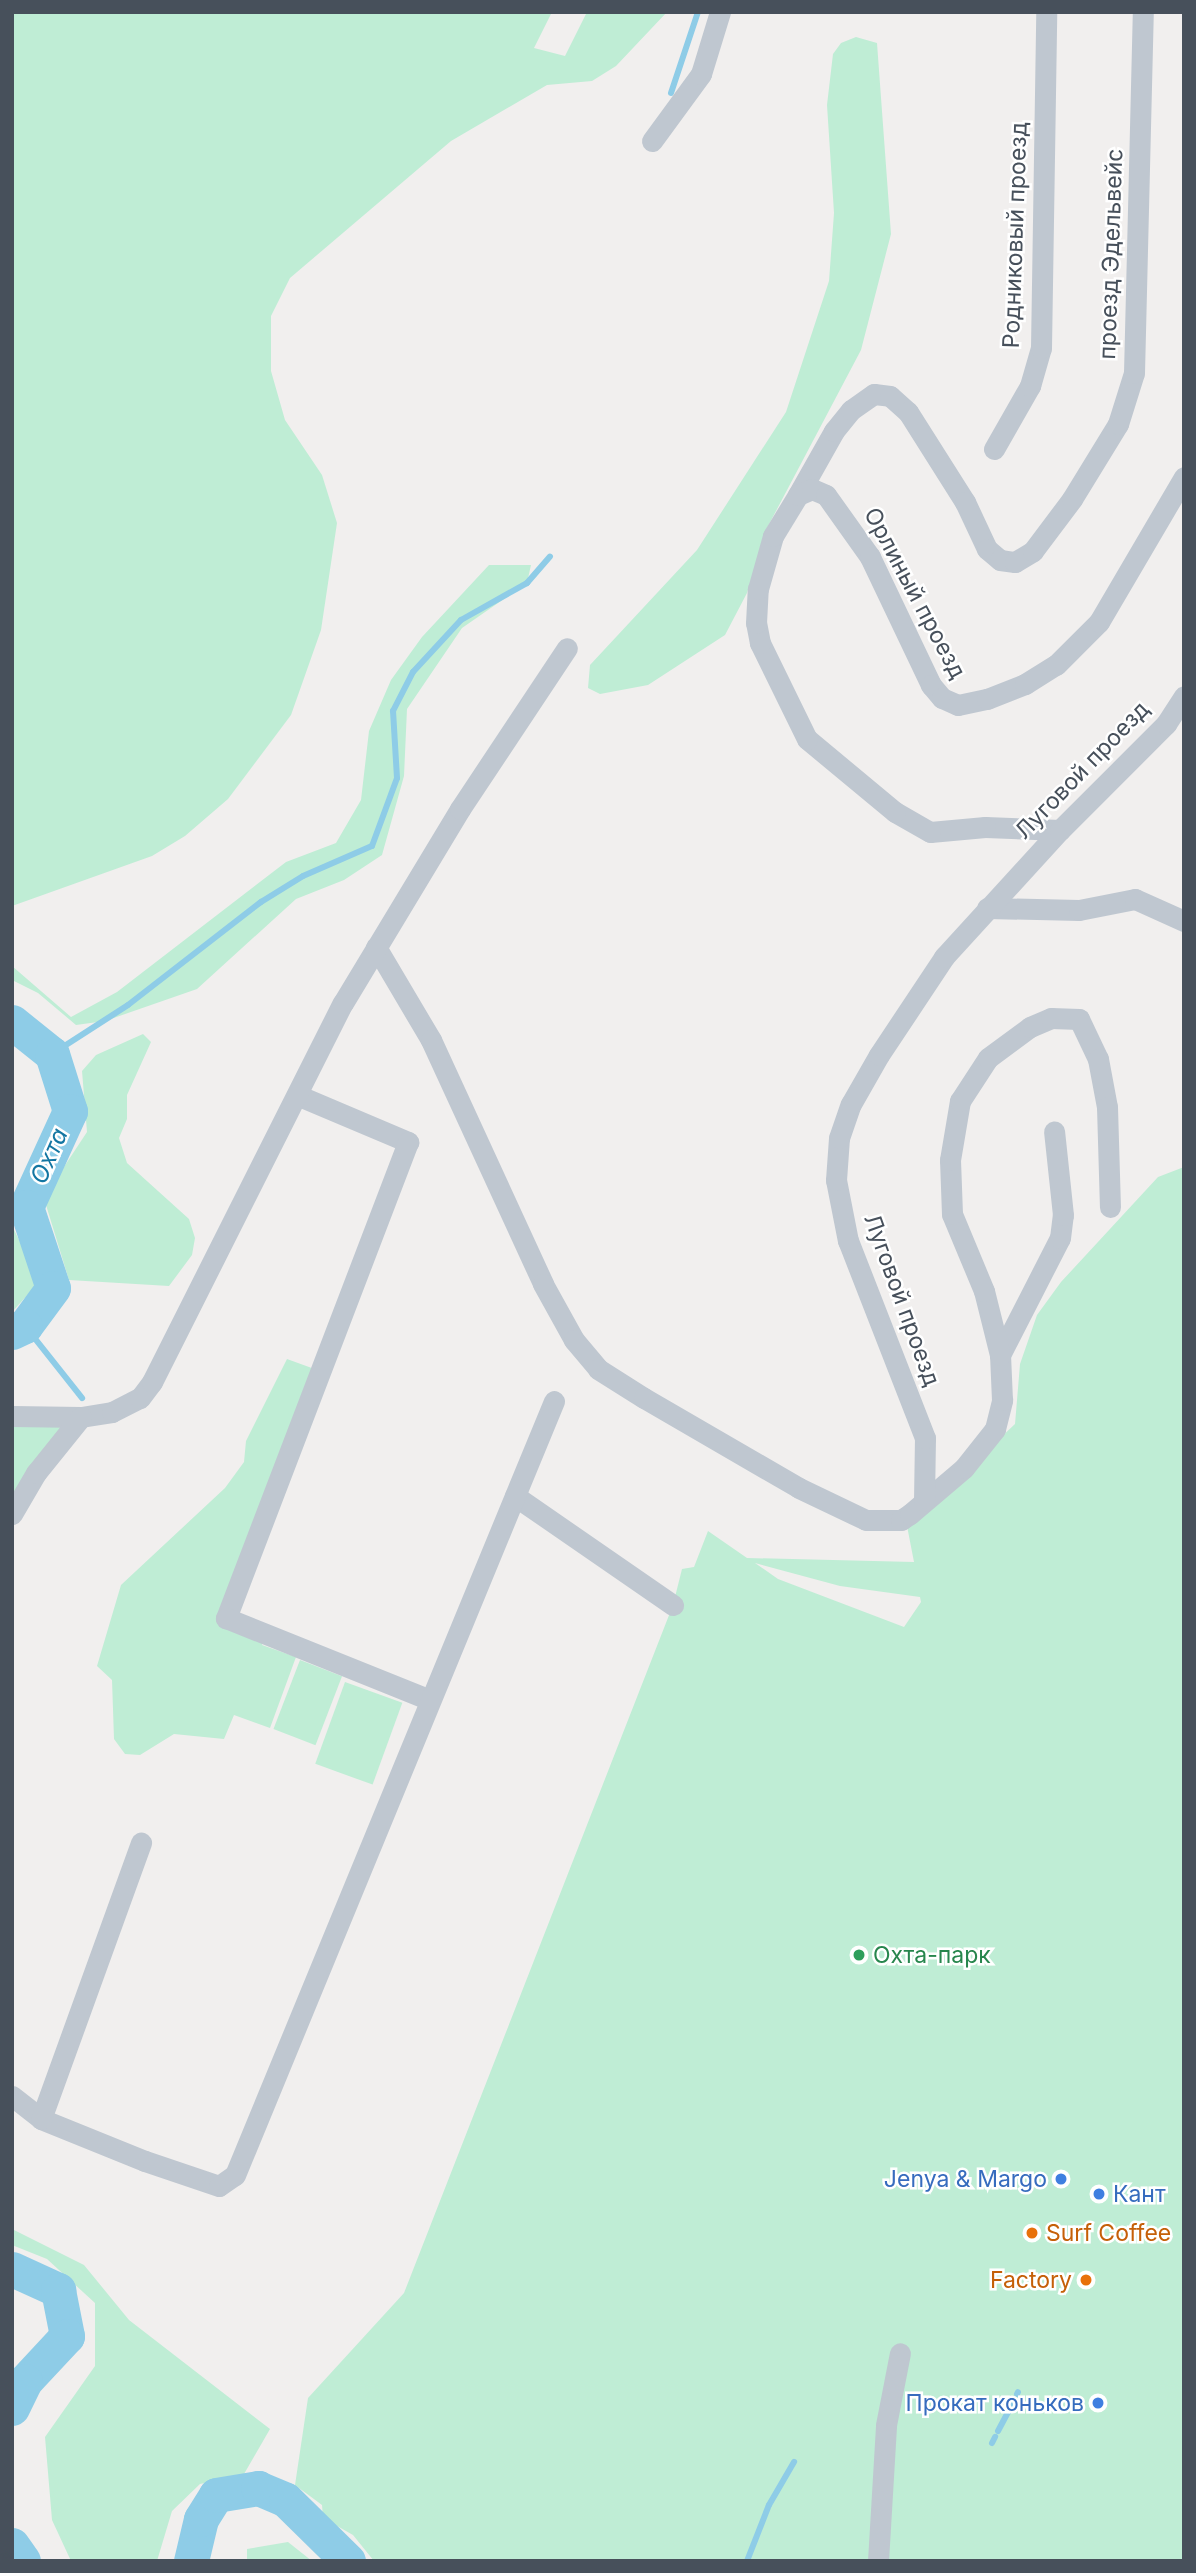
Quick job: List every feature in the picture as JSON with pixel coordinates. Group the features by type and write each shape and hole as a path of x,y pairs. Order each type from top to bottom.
{"street":[{"path":"652,141 701,74 720,12"},
{"name":"Родниковый проезд","path":"994,449 1030,387 1041,348 1046,12"},
{"name":"проезд Эдельвейс","path":"798,495 834,431 851,410 874,394 890,396 908,412 965,502 988,549 1000,560 1015,562 1033,551 1072,499 1118,424 1134,373 1138,338 1143,12"},
{"name":"Орлиный проезд","path":"798,495 812,489 842,512 899,612 931,685 942,698 958,705 987,699 1025,684 1056,666 1099,622 1184,477"},
{"path":"798,495 773,536 758,589 755,623 760,643 807,739 895,812 930,832 985,827 1060,830"},
{"path":"12,1416 81,1417 112,1412 140,1398 152,1382 297,1095 376,947 567,648"},
{"name":"Луговой проезд","path":"924,1501 925,1438 848,1241 836,1180 839,1138 851,1104 907,1010 986,908 1166,724 1184,696"},
{"path":"986,908 1079,910 1135,899 1184,921"},
{"path":"376,947 431,1040 543,1284 574,1340 598,1369 843,1511 866,1520 901,1520 964,1468 995,1429 1002,1400 1000,1355 984,1291 952,1214 950,1160 960,1101 988,1058 1030,1027 1051,1018 1079,1018 1098,1059 1107,1107 1110,1207"},
{"path":"297,1095 408,1142 226,1618 428,1699"},
{"path":"1000,1355 1060,1238 1063,1215 1054,1131"},
{"path":"12,2096 41,2119 219,2186 235,2175 428,1699 554,1401"},
{"path":"12,1514 37,1473 81,1417"},
{"path":"514,1496 673,1605"},
{"path":"41,2119 141,1842"},
{"path":"878,2561 886,2425 901,2353"}],"green space":[{"path":"12,12 552,12 534,48 565,56 587,12 667,12 616,66 592,81 547,85 451,141 290,278 271,316 271,371 285,420 322,475 337,523 321,630 291,715 228,799 185,836 152,856 12,906"},
{"path":"856,37 877,43 891,234 861,350 767,528 747,593 725,635 648,685 600,694 588,688 590,665 697,550 786,412 829,281 834,213 827,105 833,54 841,43"},
{"path":"489,565 531,565 527,583 462,628 407,709 404,776 382,855 344,880 296,899 197,989 105,1021 76,1025 38,993 12,980 12,966 71,1017 117,992 286,862 336,843 361,800 369,731 391,680 422,637"},
{"path":"143,1034 151,1042 127,1095 127,1119 119,1138 127,1163 189,1219 195,1238 192,1255 169,1286 69,1280 46,1205 52,1185 87,1132 82,1071 96,1055"},
{"name":"Охта-парк","path":"1184,1167 1184,2561 374,2561 353,2535 323,2518 322,2505 295,2485 308,2398 404,2293 673,1605 682,1569 694,1567 708,1531 747,1558 914,1562 907,1526 1015,1424 1020,1364 1037,1315 1061,1282 1158,1177","holes":["755,1563 840,1586 920,1597 921,1602 904,1627 778,1579"]},
{"path":"12,1226 40,1281 12,1312"},
{"path":"287,1359 320,1371 226,1617 266,1634 262,1645 296,1657 270,1728 234,1715 224,1739 174,1734 140,1755 125,1754 114,1739 112,1680 97,1666 121,1585 225,1488 244,1462 246,1441"},
{"path":"12,1416 81,1417 12,1514"},
{"path":"300,1660 342,1676 315,1745 273,1729"},
{"path":"345,1682 402,1703 373,1785 315,1764"},
{"path":"12,2229 84,2265 129,2320 270,2429 244,2474 200,2484 172,2511 157,2561 71,2561 52,2520 45,2437 95,2366 95,2303 47,2259 12,2245"},
{"path":"288,2542 312,2561 247,2561 247,2549"}],"waterway":[{"path":"671,93 698,12"},
{"path":"52,1054 128,1005 261,902 303,876 372,846 397,778 393,711 413,672 461,620 527,583 550,557"},
{"name":"Охта","path":"12,1022 52,1054 70,1111 26,1207 53,1288 25,1326 12,1332"},
{"path":"25,1326 82,1398"},
{"name":"Охта","path":"12,2269 58,2290 67,2336 25,2381 12,2408"},
{"path":"998,2431 1014,2401"},
{"path":"992,2443 995,2437"},
{"path":"747,2561 769,2505 794,2462"},
{"name":"Охта","path":"191,2561 201,2519 216,2495 258,2488 286,2500 348,2561"},
{"name":"Охта","path":"12,2545 23,2561"}],"place":[{"name":"Охта-парк","path":"859,1955"},
{"name":"Jenya & Margo","path":"1061,2179"},
{"name":"Кант","path":"1099,2194"},
{"name":"Surf Coffee","path":"1032,2233"},
{"name":"Factory","path":"1086,2280"},
{"name":"Прокат коньков","path":"1098,2403"}]}
